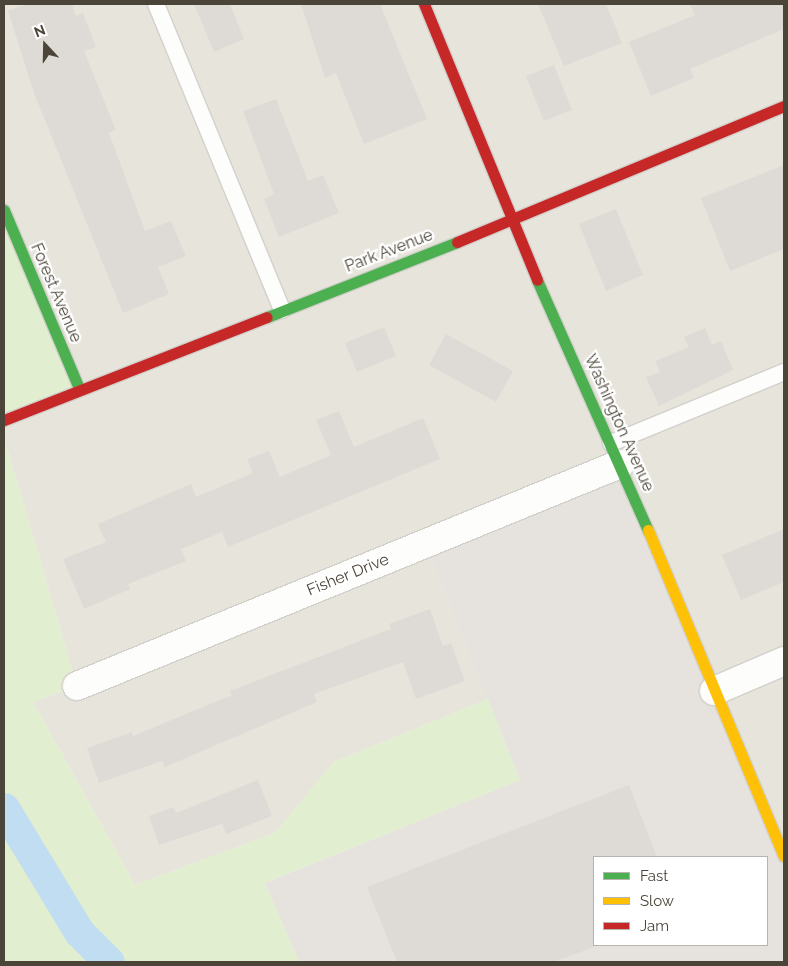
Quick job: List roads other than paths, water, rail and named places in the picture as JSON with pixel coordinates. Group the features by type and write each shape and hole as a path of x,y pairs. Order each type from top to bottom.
{"street":[{"name":"Washington Avenue","path":"424,4 511,221 616,453 784,856"},
{"name":"Park Avenue","path":"4,420 79,388 511,221 784,106"},
{"name":"Forest Avenue","path":"4,210 79,388"},
{"name":"Fisher Drive","path":"77,686 616,453"},
{"path":"714,691 784,662"}],"lane":[{"path":"156,4 282,310"},
{"path":"616,453 784,372"}],"waterway":[{"path":"4,808 79,932 109,962"}]}
